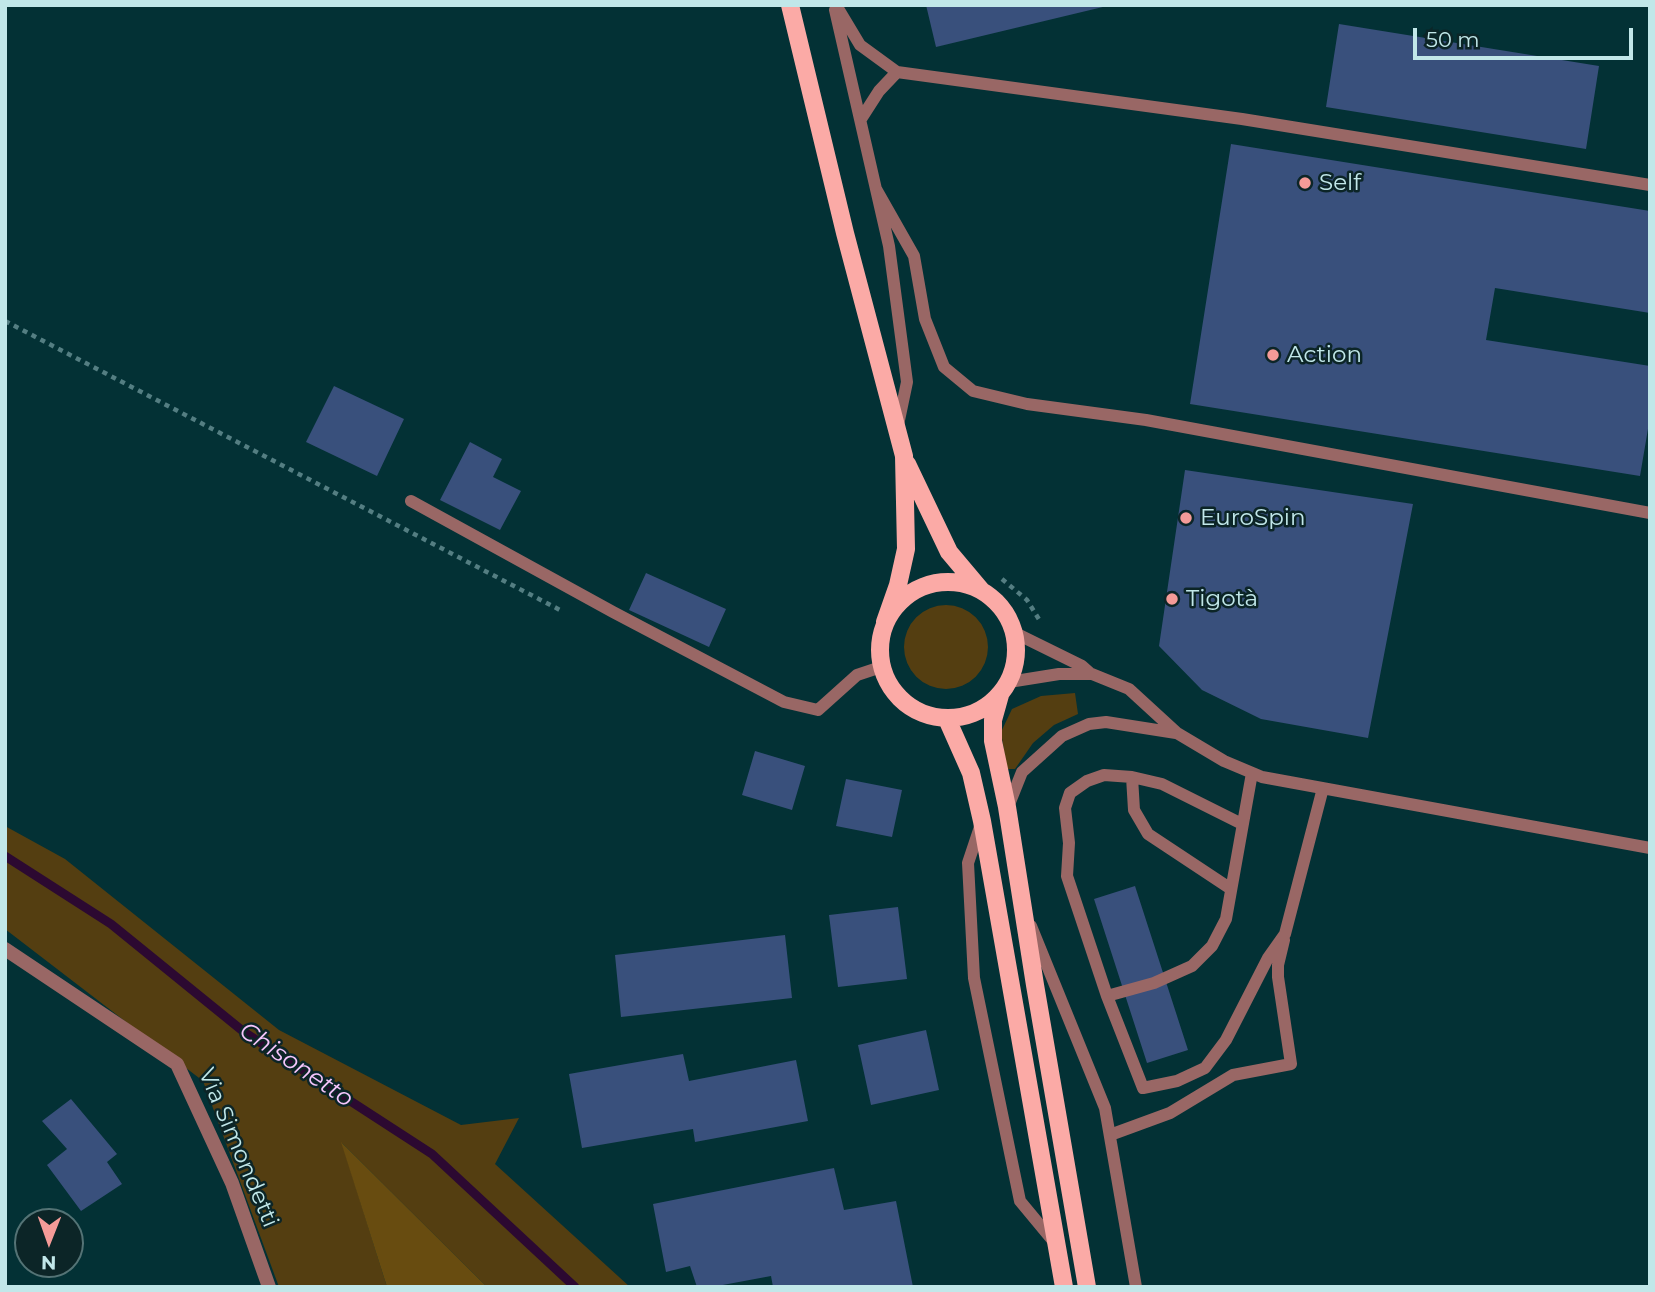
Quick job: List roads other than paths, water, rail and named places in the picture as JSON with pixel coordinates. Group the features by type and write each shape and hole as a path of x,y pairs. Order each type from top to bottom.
{"main road":[{"path":"790,5 845,233 904,456 949,552 981,590 996,601 1008,616 1015,633 1015,667 993,720 993,741 1007,807 1087,1287"},
{"path":"904,456 906,549 898,585 879,644 881,667 890,688 905,704 924,715 947,719 967,716 985,708 1005,689"},
{"path":"885,622 897,603 915,590 937,582 960,583 981,590"},
{"path":"947,719 971,773 982,821 1064,1287"}],"street":[{"name":"Via Simondetti","path":"5,949 177,1064 232,1183 269,1287"}],"lane":[{"path":"835,5 889,246 906,382 897,429"},
{"path":"835,5 860,45 897,72 1242,119 1650,186"},
{"path":"861,119 878,91 897,72"},
{"path":"876,189 914,256 925,318 944,367 973,391 1027,404 1146,420 1650,513"},
{"path":"411,500 613,612 784,702 818,710 857,675 881,667"},
{"path":"1015,633 1082,666 1092,674 1129,689 1177,733 1224,761 1262,777 1650,848"},
{"path":"1005,689 1059,674 1092,674"},
{"path":"1007,807 1022,772 1062,736 1089,724 1124,723 1177,733"},
{"path":"1107,996 1154,983 1192,967 1212,946 1226,919 1252,773"},
{"path":"1242,824 1162,784 1132,778 1104,775 1087,780 1070,793 1065,808 1069,844 1068,876 1107,996 1143,1088 1177,1081 1205,1068 1226,1040 1268,958 1285,934"},
{"path":"1132,778 1134,810 1148,834 1231,889"},
{"path":"1110,1135 1170,1113 1233,1075 1291,1064 1278,965 1323,788"},
{"path":"982,821 968,863 974,978 1020,1201 1055,1243"},
{"path":"1023,906 1105,1108 1136,1287"}],"waterway":[{"name":"Chisonetto","path":"5,856 111,924 244,1032 432,1154 575,1287"}],"place":[{"name":"Self","path":"1305,183"},
{"name":"Action","path":"1273,355"},
{"name":"EuroSpin","path":"1186,518"},
{"name":"Tigotà","path":"1172,599"}]}
